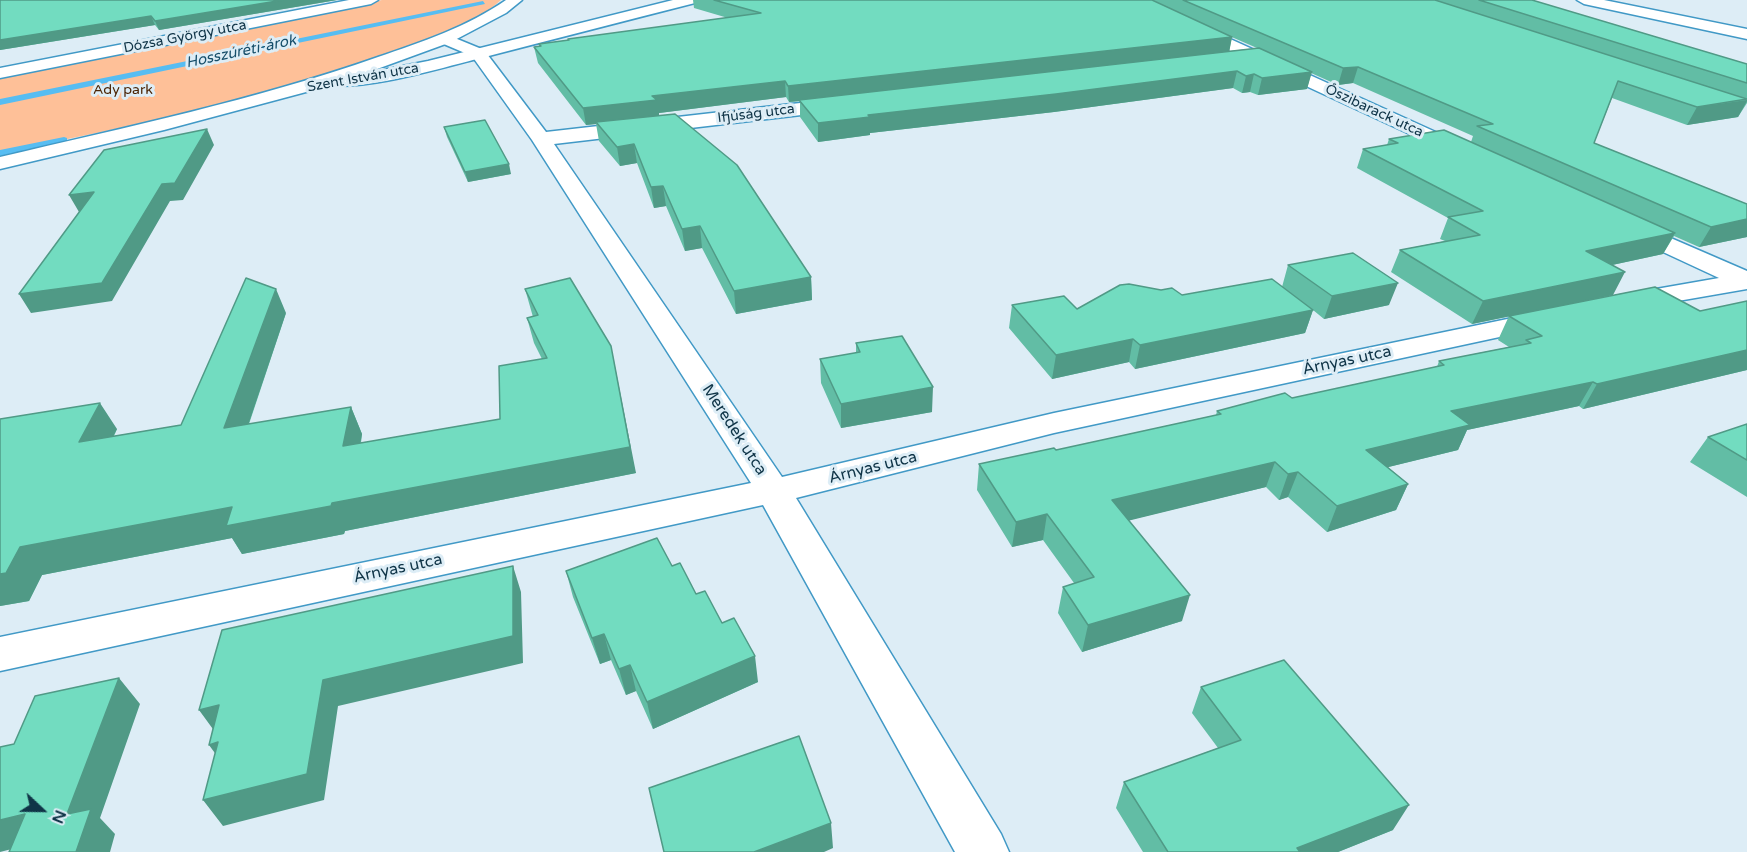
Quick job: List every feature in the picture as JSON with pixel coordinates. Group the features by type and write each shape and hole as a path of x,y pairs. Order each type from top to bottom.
{"main road":[{"name":"Dózsa György utca","path":"0,73 371,0"},
{"path":"330,80 445,39 515,0"},
{"name":"Szent István utca","path":"0,163 148,128 330,80 362,79 478,53 690,0"},
{"name":"Őszibarack utca","path":"1132,0 1484,161"},
{"path":"1569,0 1702,24"},
{"path":"1584,0 1747,34"},
{"path":"445,39 478,53"},
{"name":"Meredek utca","path":"478,53 541,139 773,490 983,852"},
{"path":"1226,61 1257,57"},
{"name":"Ifjúság utca","path":"541,139 865,102"},
{"path":"1613,220 1747,281"},
{"name":"Árnyas utca","path":"0,654 823,480 1054,423 1584,310 1747,281"}],"green space":[{"name":"Ady park","path":"382,0 501,0 475,19 444,34 288,86 192,111 0,153 0,78"}],"building":[{"path":"0,0 283,0 155,21 151,16 0,40"},
{"path":"714,0 1152,0 1232,37 788,86 785,81 652,96 657,100 583,108 534,47 568,39 761,13"},
{"path":"1183,0 1435,0 1747,99 1697,107 1618,81 1594,143 1747,204 1747,219 1711,227 1477,126 1493,124 1358,67 1343,68"},
{"path":"1479,0 1532,0 1747,64 1747,83"},
{"path":"1259,48 1312,72 1262,78 1254,74 1246,76 1237,71 818,123 799,100"},
{"path":"675,114 737,165 811,277 734,291 700,226 682,229 663,186 651,187 634,144 617,147 596,122"},
{"path":"485,120 509,164 465,172 444,127"},
{"path":"207,129 175,183 162,184 102,283 19,294 94,192 69,195 104,150"},
{"path":"1444,130 1675,233 1586,251 1625,272 1483,301 1400,250 1480,235 1448,217 1483,211 1363,149 1398,143 1389,139"},
{"path":"1353,253 1398,283 1332,296 1288,265"},
{"path":"246,278 276,289 224,428 351,407 343,446 500,419 499,366 547,358 527,318 538,315 525,289 570,278 611,346 630,447 332,503 331,506 226,526 232,507 20,547 6,573 0,574 0,419 100,403 79,442 181,425"},
{"path":"1272,279 1313,310 1140,345 1133,339 1056,355 1012,305 1064,296 1077,309 1120,285 1129,284 1161,290 1172,288 1182,295"},
{"path":"1655,287 1700,311 1747,301 1747,350 1597,384 1593,382 1451,411 1470,425 1366,450 1408,484 1337,506 1298,472 1288,474 1275,462 1112,500 1190,595 1088,625 1063,587 1094,577 1047,514 1016,522 979,464 1054,448 1056,450 1221,414 1217,411 1285,393 1292,398 1444,365 1439,361 1531,343 1526,340 1542,336 1509,316"},
{"path":"902,336 933,387 841,404 820,359 860,352 856,343"},
{"path":"1747,424 1747,460 1708,437"},
{"path":"657,538 672,566 680,563 696,594 705,591 722,623 734,618 755,656 647,702 630,665 619,669 604,634 592,638 566,571"},
{"path":"513,566 513,636 323,680 307,774 203,800 218,742 209,745 219,705 199,710 222,630"},
{"path":"1284,660 1409,805 1297,848 1300,852 1168,852 1124,782 1241,740 1201,687"},
{"path":"119,678 67,814 91,809 76,852 9,852 25,814 0,820 0,747 14,744 35,696"},
{"path":"799,736 831,823 754,852 664,852 649,788"}],"waterway":[{"name":"Hosszúréti-árok","path":"0,102 483,3"},
{"path":"0,153 64,140"}]}
